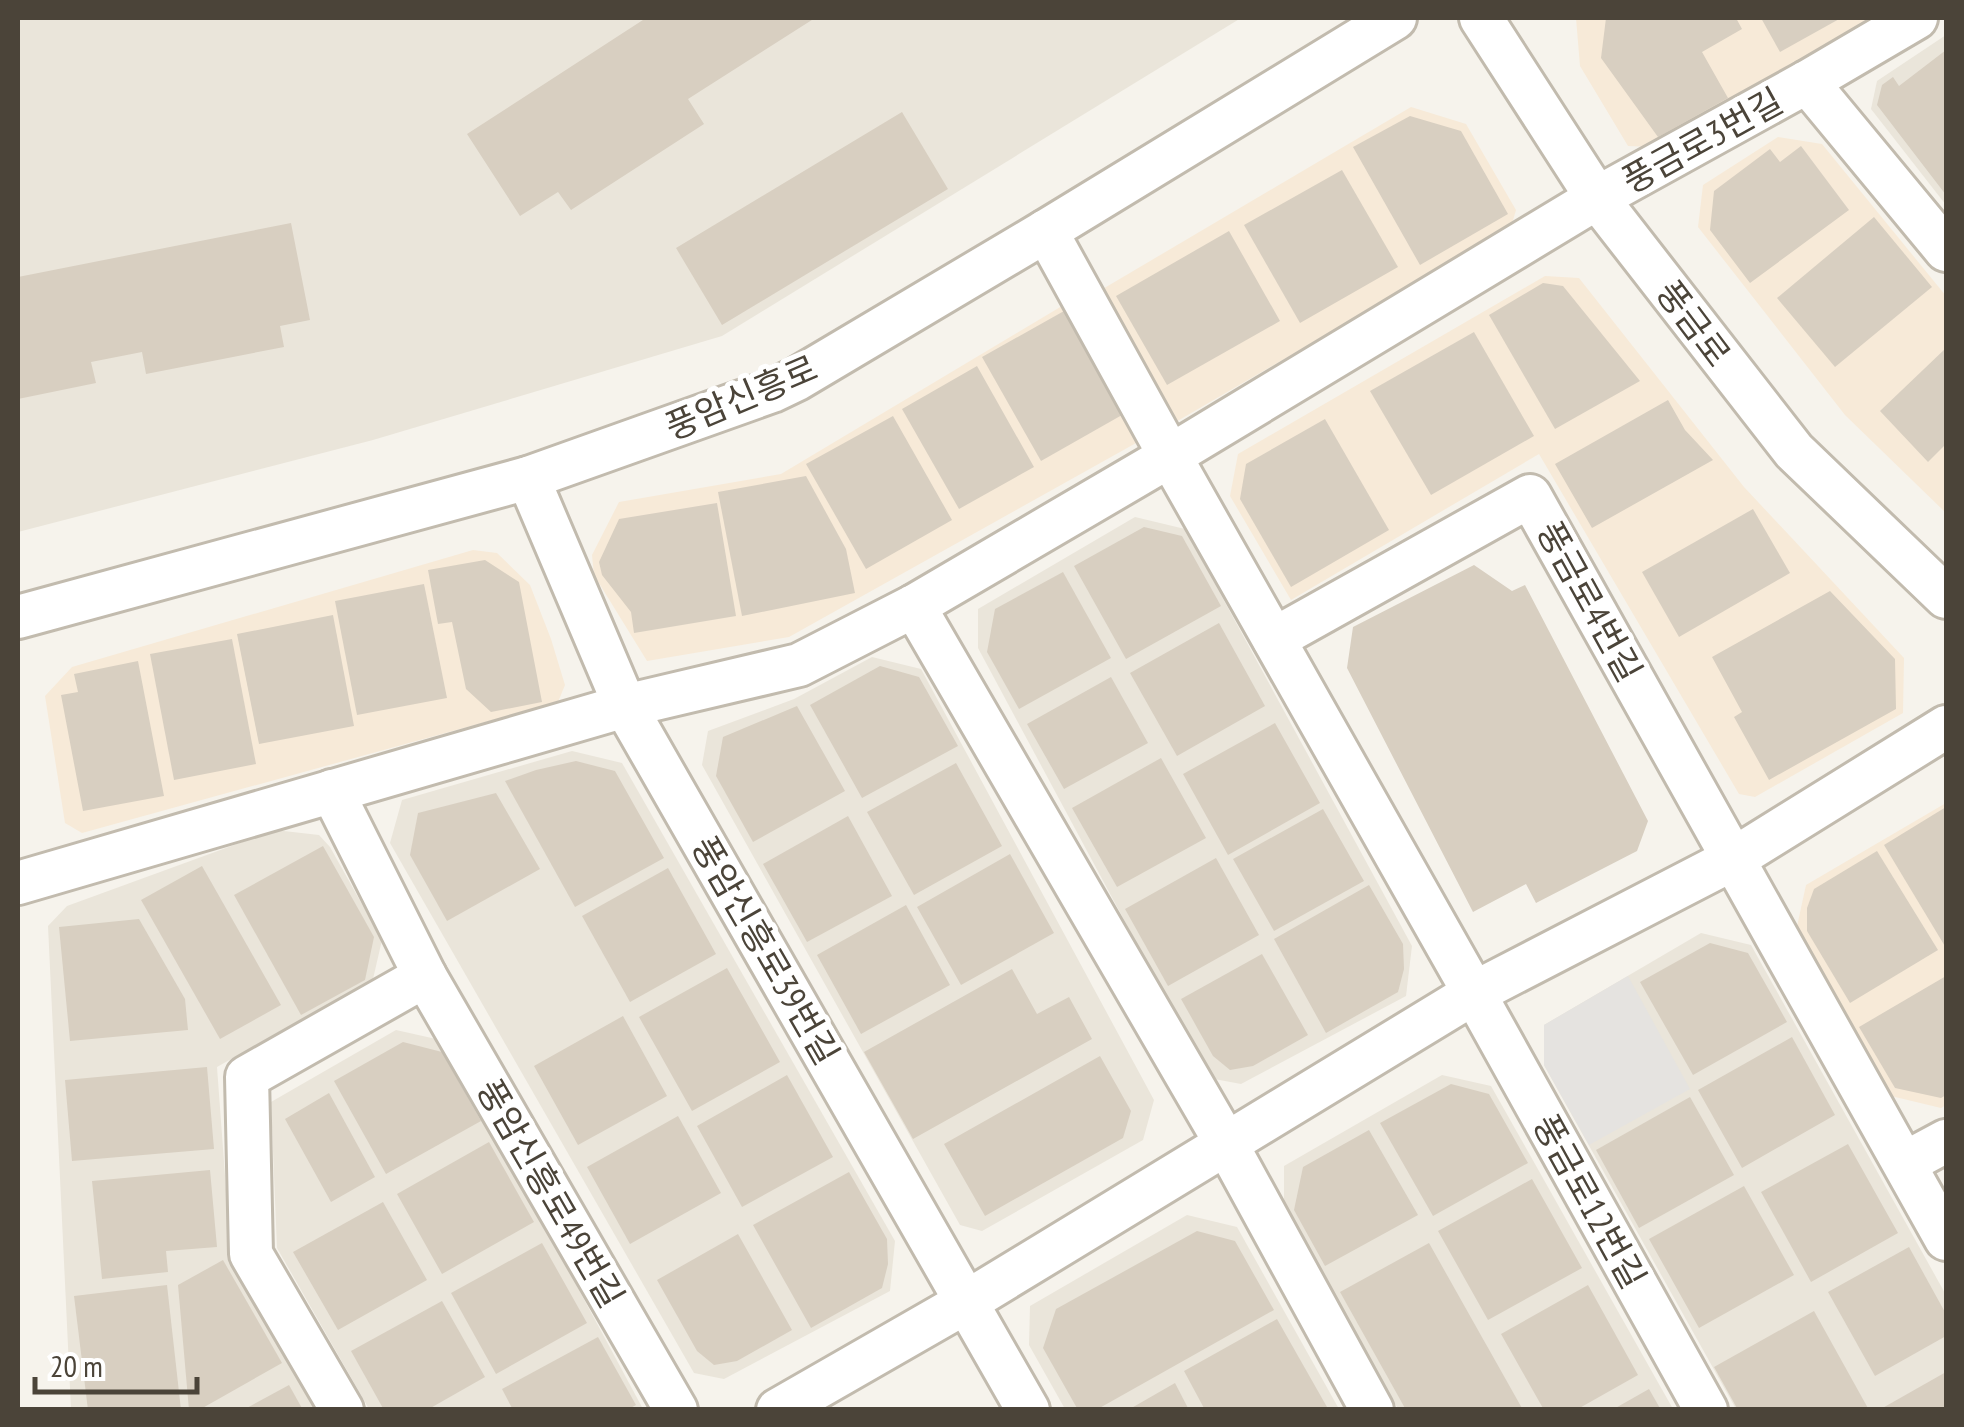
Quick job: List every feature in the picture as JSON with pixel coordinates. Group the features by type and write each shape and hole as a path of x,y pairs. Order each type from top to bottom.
{"street":[{"name":"풍암신흥로","path":"18,617 528,478 772,392 1046,231 1394,18"},
{"name":"풍금로","path":"1481,18 1597,198 1794,451 1946,598"},
{"name":"풍금로3번길","path":"1597,198 1916,18"},
{"name":"풍금로3번길","path":"1807,82 1946,250"},
{"path":"18,883 625,706 799,665 914,606 1597,198"},
{"path":"1046,231 1474,992"},
{"name":"풍암신흥로39번길","path":"528,478 625,706 1028,1410"},
{"name":"풍금로4번길","path":"1274,639 1530,496 1735,858"},
{"path":"914,606 1227,1145 1372,1410"},
{"path":"778,1410 968,1301 1474,992 1735,858 1946,726"},
{"name":"풍암신흥로49번길","path":"332,791 425,976 676,1410"},
{"path":"1735,858 1946,1239"},
{"path":"342,1410 251,1254 247,1078 425,976"},
{"name":"풍금로12번길","path":"1474,992 1706,1410"},
{"path":"1904,1163 1946,1141"}],"shaded area":[{"path":"18,18 1241,18 722,336 373,440 18,532"},
{"path":"1576,18 1873,18 1653,147 1628,146 1580,66"},
{"path":"1946,35 1946,205 1871,109 1877,81"},
{"path":"1411,107 1466,124 1516,210 1511,227 1174,423 1101,290"},
{"path":"1778,137 1822,144 1946,296 1946,513 1845,415 1698,227 1703,185"},
{"path":"1545,276 1579,278 1744,487 1904,658 1903,713 1755,797 1739,794 1539,454 1291,600 1230,496 1238,454"},
{"path":"1067,303 1145,438 789,637 647,661 594,575 592,555 619,502 781,474"},
{"path":"1135,517 1185,529 1412,946 1406,996 1241,1084 1209,1078 978,648 978,609"},
{"path":"473,550 497,553 530,585 565,685 558,702 82,833 65,823 45,696 72,667"},
{"path":"872,657 921,669 1154,1100 1143,1140 982,1231 960,1225 702,765 708,731 794,699"},
{"path":"572,751 622,763 895,1241 890,1291 724,1379 694,1373 390,843 402,800"},
{"path":"1946,803 1946,1105 1941,1108 1891,1096 1796,931 1806,885"},
{"path":"275,830 319,835 330,847 382,940 373,979 217,1067 231,1257 314,1409 71,1409 48,926 67,906"},
{"path":"1701,933 1751,945 1946,1295 1946,1409 1736,1409 1544,1065 1544,1025"},
{"path":"1628,976 1690,1089 1589,1145 1544,1065 1544,1025"},
{"path":"396,1030 445,1041 643,1409 369,1409 277,1248 271,1102"},
{"path":"1442,1075 1491,1086 1673,1409 1398,1409 1284,1205 1284,1166"},
{"path":"1187,1215 1237,1227 1339,1409 1065,1409 1029,1345 1030,1306"}],"building":[{"path":"646,18 815,18 688,99 704,124 571,210 558,192 520,216 467,134"},
{"path":"1606,18 1736,18 1742,29 1702,52 1728,98 1658,137 1601,58"},
{"path":"1761,18 1841,18 1780,52"},
{"path":"1946,50 1946,195 1877,105 1882,85 1893,77 1899,86"},
{"path":"902,112 948,189 722,325 676,248"},
{"path":"1410,116 1461,131 1508,214 1420,265 1353,147"},
{"path":"1801,146 1849,210 1750,283 1710,230 1714,191 1770,149 1780,162"},
{"path":"1342,170 1398,267 1300,323 1244,225"},
{"path":"1874,217 1932,287 1835,367 1777,298"},
{"path":"291,223 310,320 280,326 284,347 146,374 142,352 91,362 96,383 18,399 18,277"},
{"path":"1229,231 1280,321 1167,385 1116,296"},
{"path":"1543,283 1563,286 1640,381 1555,429 1489,315"},
{"path":"1064,311 1122,415 1041,461 982,357"},
{"path":"1474,332 1534,436 1431,495 1370,391"},
{"path":"1946,348 1946,444 1928,462 1880,411"},
{"path":"977,366 1034,467 959,509 902,409"},
{"path":"1668,400 1685,430 1713,460 1592,528 1555,464"},
{"path":"893,416 952,520 866,569 806,464"},
{"path":"1325,419 1389,530 1291,587 1240,499 1246,464"},
{"path":"806,476 846,549 855,593 742,616 718,492"},
{"path":"717,503 736,616 634,633 631,612 602,575 599,562 619,519"},
{"path":"1753,509 1790,573 1679,637 1642,572"},
{"path":"1144,527 1182,536 1221,606 1126,659 1074,566"},
{"path":"485,560 519,582 542,702 491,712 466,689 452,622 438,624 428,570"},
{"path":"1474,565 1512,591 1525,585 1648,821 1637,851 1536,903 1526,884 1473,912 1347,668 1353,627"},
{"path":"1063,572 1111,658 1019,709 987,652 995,609"},
{"path":"424,584 447,698 357,715 335,601"},
{"path":"1830,591 1895,659 1896,709 1769,780 1734,717 1742,712 1712,657"},
{"path":"333,615 354,726 259,744 237,634"},
{"path":"1219,623 1265,706 1177,756 1130,673"},
{"path":"232,639 256,764 174,780 150,654"},
{"path":"138,661 164,796 83,811 61,695 78,692 74,674"},
{"path":"880,666 919,677 958,746 862,798 810,705"},
{"path":"1111,677 1148,743 1064,789 1027,724"},
{"path":"797,706 845,791 753,842 716,776 723,737"},
{"path":"1275,723 1320,803 1228,855 1183,774"},
{"path":"1161,758 1206,838 1117,887 1072,808"},
{"path":"576,761 615,771 664,858 575,907 505,781"},
{"path":"956,763 1002,846 914,895 867,812"},
{"path":"496,793 540,869 447,921 410,855 418,813"},
{"path":"1946,807 1946,948 1884,845"},
{"path":"1323,809 1364,881 1274,931 1233,859"},
{"path":"848,816 892,896 807,942 763,864"},
{"path":"323,846 374,937 365,980 301,1015 234,895"},
{"path":"1877,851 1938,950 1850,1003 1807,931 1807,908 1814,889"},
{"path":"1010,854 1054,933 961,985 917,907"},
{"path":"1216,858 1259,935 1168,986 1125,909"},
{"path":"202,866 281,1005 220,1039 141,900"},
{"path":"668,868 716,954 630,1002 582,916"},
{"path":"1369,885 1403,944 1404,969 1398,992 1326,1033 1274,939"},
{"path":"906,905 950,985 861,1034 817,955"},
{"path":"139,919 185,999 188,1030 70,1041 59,927"},
{"path":"1710,943 1748,953 1787,1022 1693,1075 1640,982"},
{"path":"1262,954 1308,1035 1253,1066 1230,1070 1213,1056 1181,999"},
{"path":"727,968 780,1062 692,1111 639,1017"},
{"path":"1012,969 1037,1014 1069,997 1092,1039 913,1139 864,1052"},
{"path":"1946,976 1946,1095 1941,1098 1895,1088 1859,1027"},
{"path":"623,1016 667,1096 578,1145 534,1066"},
{"path":"1792,1037 1835,1115 1742,1168 1698,1090"},
{"path":"403,1042 442,1052 481,1121 386,1174 334,1081"},
{"path":"1100,1056 1131,1111 1123,1138 985,1216 944,1144"},
{"path":"207,1067 214,1149 72,1161 65,1080"},
{"path":"787,1075 833,1157 742,1207 697,1126"},
{"path":"1451,1084 1489,1094 1528,1163 1433,1216 1380,1123"},
{"path":"329,1093 375,1177 331,1202 285,1119"},
{"path":"1690,1097 1734,1175 1639,1228 1596,1150"},
{"path":"678,1116 721,1193 630,1244 587,1167"},
{"path":"1369,1130 1418,1215 1325,1266 1294,1210 1303,1167"},
{"path":"489,1142 534,1222 442,1274 397,1194"},
{"path":"1848,1144 1898,1233 1811,1282 1761,1192"},
{"path":"210,1170 217,1247 166,1251 168,1272 102,1279 92,1181"},
{"path":"849,1172 887,1239 888,1264 882,1288 811,1328 753,1225"},
{"path":"1532,1179 1582,1268 1488,1320 1438,1231"},
{"path":"1744,1186 1794,1275 1699,1328 1649,1239"},
{"path":"383,1202 427,1280 338,1330 293,1252"},
{"path":"1197,1231 1235,1241 1274,1310 1096,1410 1078,1410 1043,1348 1056,1309"},
{"path":"738,1234 792,1330 737,1361 714,1365 697,1351 657,1280"},
{"path":"542,1243 587,1323 496,1374 451,1293"},
{"path":"1429,1243 1523,1410 1406,1410 1340,1292"},
{"path":"1909,1247 1946,1314 1946,1336 1875,1376 1828,1292"},
{"path":"223,1260 282,1363 199,1410 189,1410 178,1285"},
{"path":"167,1285 181,1410 88,1410 74,1296"},
{"path":"1588,1285 1638,1375 1576,1410 1544,1410 1501,1334"},
{"path":"442,1301 485,1377 427,1410 384,1410 351,1351"},
{"path":"1814,1311 1869,1410 1738,1410 1714,1367"},
{"path":"1277,1319 1327,1407 1205,1410 1184,1371"},
{"path":"598,1337 636,1405 627,1410 513,1410 502,1389"},
{"path":"1946,1372 1946,1410 1879,1410"},
{"path":"1175,1383 1189,1410 1128,1410"},
{"path":"289,1385 303,1410 243,1410"},
{"path":"1649,1389 1661,1410 1612,1410"}]}
